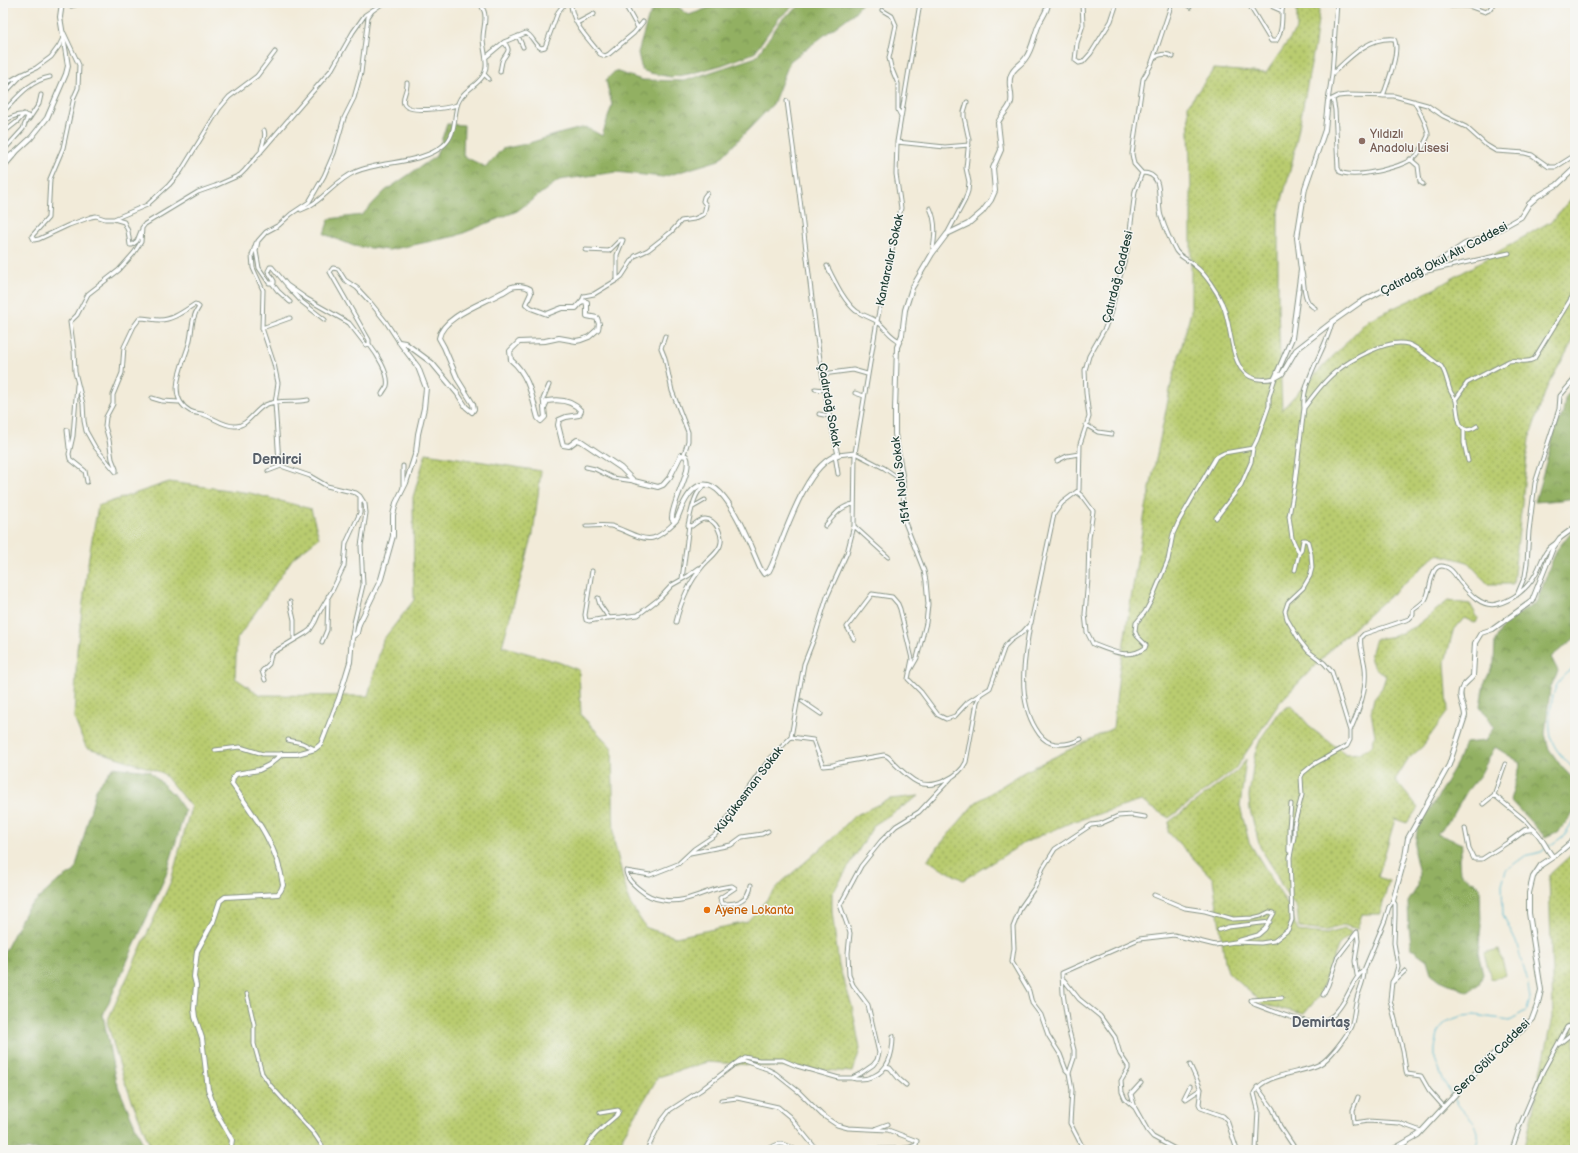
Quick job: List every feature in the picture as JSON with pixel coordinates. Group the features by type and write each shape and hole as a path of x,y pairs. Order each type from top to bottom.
{"street":[{"path":"3,161 31,138 46,118 66,74 68,66 64,33 60,16 62,3 71,6 82,3"},
{"path":"64,33 79,65 78,88 73,102 63,148 50,179 48,218 32,236 34,240 39,239 69,225 96,216 124,222 127,226 130,245 132,245 137,241 142,228 149,221 198,192 240,175 332,69 353,32 365,15 383,3"},
{"path":"295,211 314,204 343,179 356,171 368,167 406,161 429,153 442,147 448,142 452,134 457,105 462,97 484,74 486,57 484,54 483,38 485,11 479,3"},
{"path":"486,57 504,42 526,32 530,35 537,46 541,48 545,47 558,12 565,3"},
{"path":"571,3 573,15 577,23 600,54 605,56 610,54 644,22"},
{"path":"624,3 638,28"},
{"name":"Kantarcılar Sokak","path":"855,453 867,374 901,208 896,174 897,142 920,3"},
{"path":"947,234 968,224 982,212 991,200 994,191 993,168 1002,145 998,123 1012,100 1010,84 1011,75 1014,68 1025,60 1039,23 1047,10 1048,3"},
{"path":"1082,3 1083,24 1075,60 1079,63 1083,62 1097,45 1111,21 1117,3"},
{"path":"1172,3 1153,59 1143,79 1132,154 1134,164 1142,173 1152,175 1156,182 1159,192 1161,216 1176,251 1179,255 1199,269 1222,303 1226,313 1233,350 1245,374 1252,379 1264,381 1275,378"},
{"path":"1184,3 1190,7"},
{"path":"1248,3 1271,41 1276,41 1279,38 1284,3"},
{"path":"1270,3 1273,8 1282,11"},
{"path":"1315,308 1308,302 1304,288 1297,238 1305,188 1325,130 1330,100 1337,3"},
{"path":"1446,3 1451,6 1474,6 1485,12 1494,3"},
{"path":"281,466 279,462 275,403 277,394 277,378 262,328 263,290 253,268 252,255 258,241 266,232 279,226 295,211 309,202 324,176 332,158 344,118 354,98 361,73 368,17 374,9"},
{"path":"882,10 892,16 896,24 889,58 898,84 898,110 901,116"},
{"path":"577,23 594,14"},
{"path":"3,85 36,68 51,57 62,42 64,33"},
{"path":"518,36 523,47"},
{"path":"1332,74 1362,47 1387,38 1394,39 1396,42 1394,62 1383,96"},
{"path":"500,72 503,60 508,53 508,48 504,42"},
{"path":"114,219 147,206 169,185 182,171 219,109 229,98 257,76 275,52"},
{"path":"1153,59 1161,55 1168,55 1172,57"},
{"path":"3,95 23,74"},
{"path":"484,74 489,79"},
{"path":"3,112 32,84 40,79 50,77"},
{"path":"407,83 403,100 404,105 408,108 414,110 446,109 457,105"},
{"path":"3,151 23,129 39,104 41,94"},
{"path":"1330,100 1348,95 1394,96 1427,105 1442,116 1466,127 1486,145 1496,151 1525,153 1532,155 1549,167 1556,167 1575,155"},
{"path":"1330,100 1335,110 1338,168 1340,172 1351,175 1378,171 1396,166 1417,155 1428,134 1427,128 1414,101"},
{"name":"Çadırdağ Sokak","path":"706,485 717,488 726,498 742,525 764,574 769,571 772,565 796,506 804,491 820,467 836,455 813,306 796,160 787,101"},
{"path":"947,234 967,196 969,182 966,168 969,145 964,112 968,102"},
{"path":"24,114 28,116 28,121"},
{"path":"3,121 24,114"},
{"path":"3,133 24,114"},
{"path":"261,152 261,147 266,134 264,130"},
{"path":"897,142 945,147 969,145"},
{"path":"3,168 17,151"},
{"path":"1410,160 1418,166 1420,182 1423,184"},
{"name":"Çatırdağ Okul Altı Caddesi","path":"1275,378 1282,374 1296,350 1359,303 1397,283 1423,272 1465,244 1482,239 1521,217 1529,204 1538,196 1557,185 1575,168"},
{"name":"Çatırdağ Caddesi","path":"1077,492 1080,485 1080,444 1089,417 1085,370 1089,356 1105,328 1110,314 1128,247 1134,198 1142,173"},
{"path":"398,342 404,343 432,363 472,412 474,409 473,404 458,380 439,338 442,329 467,310 511,287 520,286 530,289 531,293 526,304 542,313 547,314 562,308 576,308 584,296 594,294 622,276 635,256 648,250 681,222 694,219 704,214 706,205 703,201 707,193"},
{"path":"930,208 935,224 935,239 932,254"},
{"path":"142,228 141,242 134,253 119,270 88,294 77,315 70,322 77,381 84,410 86,431 95,448 116,472 109,440 104,426 106,417 113,404 113,395 122,373 124,347 134,326 140,318 158,320 168,318 177,315 195,304 199,306 192,319 190,342 177,387 177,397 179,402 190,411 235,427 244,423 257,410 266,405 308,400"},
{"name":"1514 Nolu Sokak","path":"909,672 917,658 926,623 928,604 924,571 904,520 903,481 895,434 897,347 902,335 905,310 912,288 932,254 947,234"},
{"path":"585,250 609,251 620,240 623,240 617,255 617,280"},
{"path":"258,241 256,251 259,268 268,282 272,283 290,302"},
{"path":"1423,272 1509,253"},
{"path":"827,266 849,303 860,313 877,321 891,336 900,341"},
{"path":"272,283 274,283 274,281 268,271 270,267 272,267 300,301 325,320"},
{"path":"352,637 356,632 381,579 393,536 393,515 412,468 416,452 426,388 418,367 398,342 386,322 357,288 345,280 338,269 333,268 330,272 334,280 384,368 387,377 386,386 382,394"},
{"path":"1216,518 1241,485 1251,462 1253,448 1269,406 1269,397 1275,378 1292,338 1301,270"},
{"path":"287,285 307,299 349,323 366,344 369,344"},
{"path":"1456,399 1467,383 1509,361 1514,360 1528,362 1534,359 1575,292"},
{"path":"549,385 543,399 545,417 543,420 539,420 528,383 520,368 511,360 510,351 519,342 545,341 559,338 576,341 589,337 598,329 599,324 597,318 586,316 588,304 585,300 582,301"},
{"path":"262,328 290,318"},
{"path":"1299,553 1292,538 1289,516 1295,483 1304,408 1303,402 1313,368 1330,332 1332,322"},
{"path":"586,467 595,469 613,478 658,487 663,485 670,477 680,455 684,454 688,441 688,432 672,391 665,358 660,348 664,336"},
{"path":"1304,408 1325,381 1334,373 1358,358 1384,345 1394,343 1410,344 1441,366 1444,370 1450,391 1456,399 1458,422 1464,429 1465,452 1468,461"},
{"path":"823,374 853,370 867,374"},
{"path":"1517,595 1525,576 1527,563 1529,524 1534,483 1559,409 1560,396 1573,381 1575,376"},
{"path":"69,450 74,436 77,381"},
{"path":"815,389 825,390"},
{"path":"855,392 864,396"},
{"path":"152,398 162,401 179,402"},
{"path":"544,408 546,402 551,401 576,404 581,411 579,415 566,417 559,420 558,425 563,445 569,446 577,440 581,441 621,468 634,481"},
{"path":"819,414 829,416"},
{"path":"1086,425 1098,432 1112,434"},
{"path":"1464,429 1473,429 1477,426"},
{"path":"67,430 70,458 85,472 87,482"},
{"path":"1081,739 1062,745 1049,742 1041,737 1029,717 1026,703 1024,680 1026,651 1054,514 1062,503 1077,492 1082,496 1093,511 1089,538 1088,580 1085,598 1087,632 1093,644 1128,655 1146,648 1146,644 1137,636 1135,631 1136,623 1145,612 1151,601 1168,560 1173,534 1179,521 1216,457 1224,453 1253,448"},
{"path":"838,474 836,455 855,453 884,468 903,481"},
{"name":"Küçükosman Sokak","path":"751,885 748,895 744,900 735,903 724,904 720,901 720,898 723,895 735,888 732,886 720,888 687,900 670,902 656,899 645,894 627,876 627,871 643,875 654,874 678,864 690,853 717,834 768,761 791,737 804,664 815,636 827,597 847,553 854,526 855,453"},
{"path":"676,520 672,519 672,516 688,461 688,458 684,454"},
{"path":"1057,461 1067,456 1079,454"},
{"path":"215,750 240,747 263,754 297,754 315,749 321,744 339,698 350,662 354,623 364,576 361,546 366,508 365,504 360,496 351,491 327,486 310,476 281,466 268,471"},
{"path":"402,490 403,466"},
{"path":"586,526 601,525 612,527 644,538 654,538 662,534 676,520 690,493 698,486 706,485"},
{"path":"682,579 689,525 693,507 701,488 706,485"},
{"path":"266,680 262,671 269,664 270,655 310,630 344,566 346,543 360,513 360,496"},
{"path":"693,507 705,500"},
{"path":"825,526 840,509 844,506 854,504"},
{"path":"676,622 681,602 691,581 702,565 720,546 721,539 714,522 707,519 701,520 692,526 689,525"},
{"path":"854,526 888,557"},
{"path":"1256,1150 1258,1109 1254,1093 1257,1087 1262,1083 1288,1073 1313,1067 1324,1061 1350,1029 1356,1001 1364,976 1364,970 1389,907 1393,901 1405,856 1408,838 1450,765 1466,716 1465,708 1460,696 1462,687 1473,676 1475,643 1481,633 1493,629 1532,601 1553,548 1560,538 1575,527"},
{"path":"1290,857 1294,837 1294,825 1302,795 1301,777 1303,773 1314,764 1347,746 1350,740 1350,731 1332,672 1324,663 1308,652 1287,618 1285,611 1287,605 1294,596 1307,584 1312,568 1311,554 1308,542 1306,540 1304,540 1299,553 1295,570"},
{"path":"1350,731 1364,696 1366,685 1361,637 1364,634 1409,619 1413,615 1413,610 1425,600 1434,570 1438,566 1444,566 1452,569 1460,582 1472,595 1485,604 1498,604 1523,591 1535,576 1549,547 1557,543"},
{"path":"592,571 585,615 586,620 589,621 638,614 660,598 672,585 702,565"},
{"path":"854,639 847,627 872,594 892,597 896,600 900,609 912,659 908,679 921,692 942,718 946,719 955,716 968,702 990,688 1006,646 1010,640 1023,632 1031,623"},
{"path":"322,642 327,630 328,596"},
{"path":"598,598 600,605 609,618"},
{"path":"290,602 295,625 294,639"},
{"path":"852,1078 873,1065 877,1060 879,1053 868,1005 853,986 850,975 848,953 850,933 840,905 861,866 881,841 896,826 919,812 951,778 962,770 966,762 977,702 980,695"},
{"path":"802,701 821,714"},
{"path":"791,737 813,740 823,766 884,755 888,756 900,770 915,782 932,785 951,778"},
{"path":"288,740 302,742 315,749"},
{"path":"223,1150 228,1149 231,1146 232,1140 216,1112 208,1089 202,1038 194,1009 196,985 194,977 195,963 200,943 214,922 220,901 225,897 278,894 282,890 283,885 280,869 265,830 232,784 232,778 236,774 259,770 269,765 282,754"},
{"path":"1483,804 1494,795 1505,764"},
{"path":"1494,795 1526,821 1538,834 1553,857"},
{"path":"1235,942 1261,943 1274,941 1288,930 1292,920 1288,832 1292,804"},
{"path":"1084,1150 1070,1123 1072,1090 1069,1073 1066,1070 1060,1054 1048,1035 1041,1015 1032,1003 1029,991 1012,962 1014,948 1013,927 1022,907 1035,887 1055,849 1091,825 1100,824 1118,816 1132,815 1145,817"},
{"path":"1466,828 1469,848 1474,859 1482,859 1524,830 1533,829"},
{"path":"690,853 731,845 742,837 762,834 768,831"},
{"name":"Sera Gölü Caddesi","path":"1392,1150 1418,1135 1490,1057 1522,1030 1532,1019 1541,990 1529,912 1529,893 1533,877 1541,865 1575,839"},
{"path":"1069,1073 1074,1058 1074,1050 1068,1027 1061,977 1062,973 1140,939 1174,934 1215,945 1235,942 1258,935 1270,922 1274,912 1269,912 1261,916 1247,919 1233,919 1205,911 1185,908 1154,895"},
{"path":"1393,901 1395,904 1396,915 1394,943 1398,966 1392,982 1390,1000 1403,1051 1407,1074 1421,1076 1429,1090 1444,1107"},
{"path":"1219,930 1228,927 1270,922"},
{"path":"1282,998 1251,1000 1254,1004 1284,1015 1312,1022 1320,1022 1332,1017 1338,1011 1350,992 1357,975 1355,961 1358,941 1357,932 1337,958 1323,995"},
{"path":"1357,975 1364,970"},
{"path":"1392,982 1405,971"},
{"path":"1061,977 1079,999 1100,1016 1115,1037 1120,1054 1128,1066 1128,1069 1121,1081 1122,1092 1125,1099 1135,1108"},
{"path":"247,994 254,1024 254,1044 262,1073 271,1086 315,1135 325,1150"},
{"path":"1512,1150 1529,1102 1543,1071 1567,1027 1575,1023"},
{"path":"1557,1045 1570,1035 1575,1034"},
{"path":"647,1150 660,1123 670,1110 701,1090 744,1057 759,1060 783,1060 796,1066 834,1078 856,1079 870,1077 882,1071 886,1067 892,1050 893,1036"},
{"path":"736,1063 744,1061 776,1073 799,1092 822,1115 837,1125 848,1128 875,1128 888,1130 915,1139 918,1142 916,1145 902,1150 871,1150"},
{"path":"1190,1064 1201,1089 1199,1104 1202,1108 1223,1116 1227,1120 1237,1150"},
{"path":"886,1067 890,1068 906,1085"},
{"path":"1141,1083 1131,1094 1135,1108 1153,1137 1177,1150"},
{"path":"1190,1086 1184,1098 1186,1099 1201,1089"},
{"path":"1257,1087 1273,1109 1280,1126 1296,1150"},
{"path":"1358,1097 1353,1110 1354,1124 1368,1121 1399,1123 1422,1131"},
{"path":"721,1100 737,1098 778,1107 790,1117 817,1150"},
{"path":"585,1150 596,1133 617,1115 619,1111 610,1110 600,1113"},
{"path":"875,1128 888,1124"},
{"path":"1569,1150 1575,1141"},
{"path":"765,1150 783,1143 796,1150"}],"green space":[{"path":"658,3 673,3 689,15 711,7 731,7 735,3 797,3 779,18 754,53 722,65 689,74 671,77 642,70 638,53 648,18"},
{"path":"804,3 862,3 854,13 790,61 773,104 719,160 663,177 616,172 559,180 517,211 456,236 389,250 354,246 324,234 329,219 362,215 385,191 436,156 447,124 464,125 463,156 486,167 502,149 526,144 586,127 602,136 612,105 606,80 615,71 642,80 684,81 756,57 782,19"},
{"path":"1297,3 1320,3 1315,44 1292,163 1278,215 1278,307 1282,409 1368,320 1434,289 1553,220 1575,194 1575,337 1547,387 1529,439 1513,584 1488,584 1468,562 1437,554 1338,642 1280,702 1235,769 1169,818 1141,801 1072,822 1026,842 963,880 927,860 975,803 1024,772 1113,728 1119,673 1144,518 1171,385 1191,312 1191,191 1188,105 1214,69 1266,73 1297,28"},
{"path":"1575,385 1575,498 1535,502 1555,430 1563,413 1565,398"},
{"path":"426,453 541,471 533,534 502,646 558,662 579,670 581,715 612,748 614,841 629,902 646,928 676,937 747,922 782,882 832,839 854,816 890,799 919,796 874,825 832,894 832,911 839,966 852,1006 860,1049 853,1072 707,1062 658,1077 623,1136 619,1150 144,1150 149,1143 124,1080 107,1022 171,881 191,807 163,773 86,747 74,718 77,649 89,556 98,506 169,482 250,493 311,509 319,538 293,558 237,639 235,678 260,695 368,696 383,640 414,600 413,497"},
{"path":"1575,531 1575,638 1551,657 1558,671 1550,689 1545,734 1549,749 1561,766 1575,781 1575,811 1559,831 1545,837 1510,800 1521,763 1495,747 1480,775 1467,791 1451,819 1437,834 1463,844 1459,859 1460,873 1480,887 1481,926 1478,952 1483,974 1479,984 1468,992 1440,980 1431,973 1427,960 1412,949 1409,928 1408,902 1418,886 1419,873 1414,852 1418,825 1435,802 1458,761 1465,743 1485,741 1494,727 1480,706 1484,684 1494,663 1495,641 1502,627 1537,601 1556,551 1570,533"},
{"path":"1448,601 1470,604 1478,618 1476,623 1464,618 1453,631 1445,662 1448,711 1422,747 1408,759 1395,780 1418,808 1407,823 1395,819 1378,877 1389,881 1380,914 1362,914 1357,929 1343,925 1325,931 1299,928 1297,909 1282,887 1276,873 1260,847 1250,810 1249,796 1255,753 1261,738 1280,711 1291,705 1312,729 1346,754 1360,753 1372,746 1375,735 1371,712 1374,698 1382,688 1386,676 1376,668 1371,660 1371,652 1375,639 1395,636 1416,626"},
{"path":"1246,759 1240,806 1249,842 1287,904 1298,931 1327,934 1344,929 1352,932 1338,946 1319,996 1304,1014 1264,1005 1228,972 1225,961 1213,879 1168,832 1169,822 1237,771"},
{"path":"113,767 149,771 173,794 185,811 166,875 103,1015 116,1082 143,1144 139,1150 3,1150 3,955 26,910 57,882 75,871 96,789"},
{"path":"1575,851 1575,1150 1523,1150 1525,1147 1553,1017 1549,875"},
{"path":"1499,949 1506,975 1491,979 1484,953"}],"waterway":[{"path":"1575,668 1569,671 1559,681 1552,700 1550,715 1550,731 1553,743 1557,751 1575,770"},
{"path":"1548,847 1565,835 1575,819"},
{"path":"1452,1096 1443,1080 1435,1059 1435,1048 1439,1030 1443,1025 1450,1020 1462,1016 1474,1015 1510,1020 1527,1010 1530,999 1527,979 1516,942 1503,915 1502,884 1506,870 1525,856 1541,852 1545,849"},
{"path":"1454,1098 1476,1127 1478,1141 1474,1150"}],"place":[{"name":"Yıldızlı Anadolu Lisesi","path":"1362,141"},
{"name":"Ayene Lokanta","path":"707,910"}],"district":[{"name":"Demirci","path":"277,459"},
{"name":"Demirtaş","path":"1321,1022"}]}
